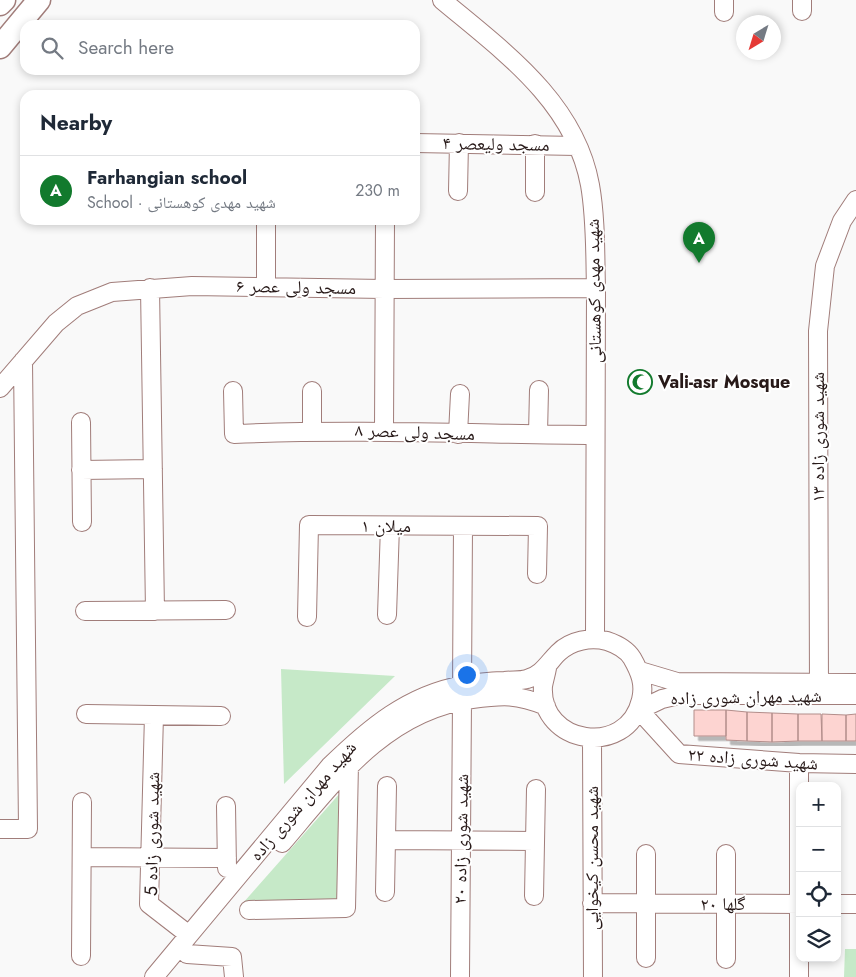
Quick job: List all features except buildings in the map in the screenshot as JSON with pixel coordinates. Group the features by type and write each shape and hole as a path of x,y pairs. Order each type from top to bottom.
{"main road":[{"path":"0,4 4,0"},
{"path":"22,20 39,0"},
{"path":"0,47 20,23"}],"street":[{"name":"شهید مهدی کوهستانی","path":"442,0 528,73 554,103 578,146 590,184 595,231 596,288 595,638"},
{"name":"مسجد ولیعصر ۴","path":"420,143 578,146"},
{"path":"458,191 459,143"},
{"path":"535,144 535,192"},
{"name":"شهید شوری زاده ۱۳","path":"819,689 818,331 825,266 842,221 856,200"},
{"path":"266,225 266,286"},
{"path":"384,430 385,225"},
{"name":"مسجد ولی عصر ۶","path":"0,388 56,323 78,306 112,292 150,288 266,286 384,289 596,288"},
{"path":"150,288 155,611"},
{"path":"0,829 28,829 23,361"},
{"path":"538,434 539,390"},
{"path":"312,391 312,430"},
{"name":"مسجد ولی عصر ۸","path":"233,392 234,434 312,430 384,430 458,434 595,435"},
{"path":"458,434 460,394"},
{"path":"81,422 82,522"},
{"path":"81,470 153,469"},
{"name":"میلان ۱","path":"307,617 309,525 538,526 537,574"},
{"path":"387,615 390,526"},
{"name":"شهید شوری زاده ۲۰","path":"460,977 463,526"},
{"path":"85,611 226,610"},
{"path":"595,638 614,643 630,655 640,671 644,690 639,710 628,726 611,736 592,739 572,734 556,723 546,706 543,687 547,668 559,652 575,642 595,638"},
{"name":"شهید مهران شوری زاده","path":"169,977 349,764 394,727 462,693 527,679 547,668"},
{"name":"شهید مهران شوری زاده","path":"640,671 677,682 819,689 856,696"},
{"name":"شهید مهران شوری زاده","path":"639,710 662,698 679,695 819,689 856,683"},
{"name":"شهید مهران شوری زاده","path":"154,977 330,766 357,739 395,711 424,696 462,693 525,697 546,706"},
{"name":"شهید شوری زاده ۲۲","path":"639,710 679,754 799,763 856,764"},
{"path":"86,714 221,716"},
{"name":"شهید شوری زاده 5","path":"154,715 149,904 189,935"},
{"name":"شهید محسن کیخوایی","path":"592,739 593,977"},
{"path":"799,763 799,872"},
{"path":"249,910 346,908 349,764"},
{"path":"385,892 387,786"},
{"path":"534,896 536,789"},
{"path":"81,956 82,802"},
{"path":"226,806 228,889"},
{"path":"386,840 535,841"},
{"path":"646,854 646,958"},
{"path":"726,854 726,959"},
{"path":"82,857 227,858"},
{"name":"گلها ۲۰","path":"592,904 796,904"},
{"path":"841,904 856,904"},
{"path":"799,917 799,977"},
{"path":"187,954 232,957 234,977"}],"green space":[{"path":"281,669 395,676 284,784"},
{"path":"341,792 337,903 243,903"},
{"path":"845,949 856,949 856,977 844,977"}],"place":[{"name":"Farhangian school","path":"699,263"},
{"name":"Vali-asr Mosque","path":"640,382"}]}
